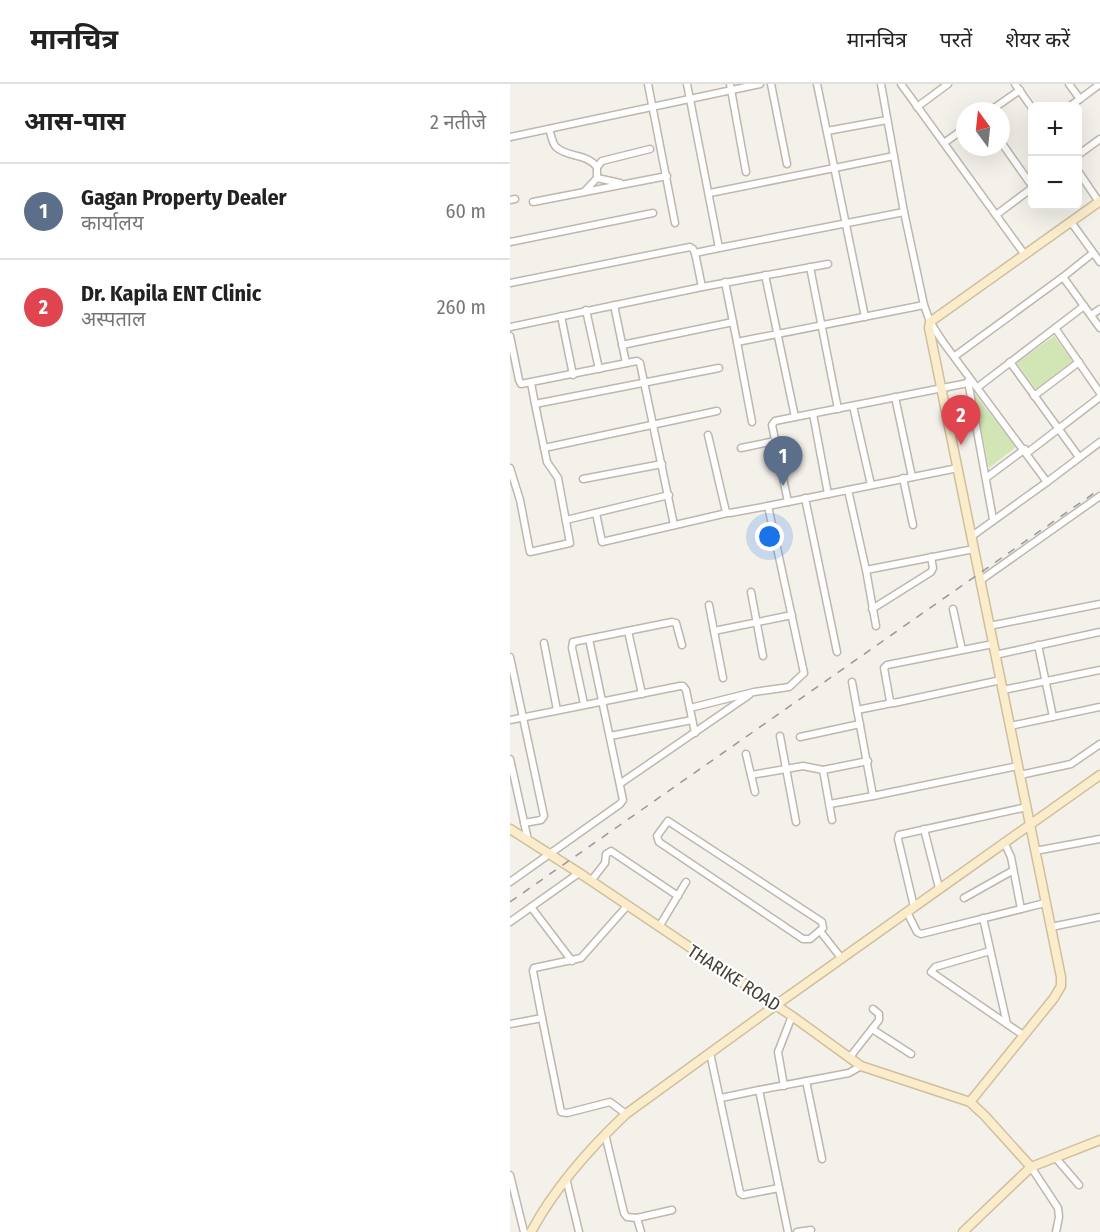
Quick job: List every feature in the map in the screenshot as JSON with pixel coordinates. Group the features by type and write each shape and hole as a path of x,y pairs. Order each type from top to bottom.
{"street":[{"path":"648,84 675,223"},
{"path":"687,84 719,248"},
{"path":"771,84 787,164"},
{"path":"818,84 865,317"},
{"path":"881,84 904,212 924,305 930,322 1047,482"},
{"path":"901,84 1025,255"},
{"path":"917,107 948,84"},
{"path":"1015,84 1028,102"},
{"path":"1069,84 1080,99"},
{"path":"1076,102 1100,84"},
{"path":"510,137 691,99 730,87 755,85"},
{"path":"730,87 746,172"},
{"path":"1003,102 1020,90"},
{"path":"827,131 887,120"},
{"path":"549,129 558,148 589,159 597,167"},
{"path":"944,143 956,134"},
{"path":"1082,152 1100,139"},
{"path":"584,192 597,178 597,167 602,161 650,149"},
{"path":"1010,155 1028,181"},
{"path":"710,193 894,156"},
{"path":"533,202 667,176"},
{"path":"597,178 624,184"},
{"path":"970,1102 1054,998 1061,986 1031,823 929,328 930,322 1099,202 1082,178"},
{"path":"996,215 1028,190"},
{"path":"695,253 904,212"},
{"path":"510,242 653,213"},
{"path":"1071,222 1100,262"},
{"path":"510,283 690,247 695,253 702,287"},
{"path":"955,356 1093,253"},
{"path":"510,327 725,282 828,264"},
{"path":"810,267 838,409"},
{"path":"765,275 795,417"},
{"path":"1063,276 1100,328"},
{"path":"725,282 752,422"},
{"path":"614,305 626,363"},
{"path":"737,342 924,305"},
{"path":"978,387 1084,306"},
{"path":"1091,315 1100,309"},
{"path":"586,310 599,369"},
{"path":"561,316 573,375"},
{"path":"622,345 733,322"},
{"path":"986,478 1058,429 1100,395 1055,328"},
{"path":"510,336 513,367 520,382 531,383 626,363 637,361 640,363 675,525"},
{"path":"1010,362 1079,457"},
{"path":"1035,396 1079,362"},
{"path":"535,404 719,368"},
{"path":"966,372 993,519"},
{"path":"510,472 520,500 530,552 570,543 558,478 548,464 531,383"},
{"path":"788,501 773,422 969,383"},
{"path":"895,397 912,477"},
{"path":"853,406 871,485"},
{"path":"544,448 717,411"},
{"path":"813,414 828,494"},
{"path":"708,435 727,513"},
{"path":"741,448 775,441"},
{"path":"972,536 1100,442"},
{"path":"583,479 662,464"},
{"path":"596,513 602,542 727,513 958,468"},
{"path":"903,478 913,525"},
{"path":"848,490 876,626"},
{"path":"566,520 669,495"},
{"path":"981,579 1100,496"},
{"path":"805,498 837,652"},
{"path":"690,708 754,692 789,687 803,675 768,506"},
{"path":"866,570 974,549"},
{"path":"873,609 931,572 933,568 931,557"},
{"path":"751,592 763,656"},
{"path":"989,626 1100,604"},
{"path":"709,605 723,678"},
{"path":"953,609 962,650"},
{"path":"714,631 792,615"},
{"path":"584,704 571,645 573,642 675,622 682,645"},
{"path":"628,631 642,694"},
{"path":"995,655 1100,632"},
{"path":"510,882 620,804 624,798 588,639"},
{"path":"544,643 556,710"},
{"path":"892,703 886,666 993,644"},
{"path":"1038,645 1053,717"},
{"path":"510,657 544,818 524,823"},
{"path":"1003,690 1100,670"},
{"path":"857,710 1001,680"},
{"path":"852,682 873,796"},
{"path":"510,720 683,686 695,733"},
{"path":"621,783 754,692"},
{"path":"1010,726 1100,707"},
{"path":"610,736 692,720"},
{"path":"800,737 860,724"},
{"path":"780,736 796,822"},
{"path":"830,804 1019,770 1071,764 1100,744"},
{"path":"746,754 755,792"},
{"path":"510,759 528,840"},
{"path":"751,775 804,766 823,770 868,761"},
{"path":"823,770 832,820"},
{"path":"531,1232 556,1190 605,1134 626,1114 1100,775"},
{"path":"1027,807 900,834 898,837 911,909 915,929 920,934 1045,903"},
{"path":"671,822 822,922 824,927 820,931 810,939 804,939 659,842 657,836 665,823 671,822"},
{"name":"THARIKE ROAD","path":"510,829 776,1005 861,1066 970,1102 1031,1167"},
{"path":"924,829 939,888"},
{"path":"1035,851 1100,839"},
{"path":"1004,842 1011,857 1021,909"},
{"path":"591,881 604,863 606,854 611,851 678,896"},
{"path":"964,898 1012,870"},
{"path":"510,922 579,873"},
{"path":"659,927 686,882"},
{"path":"626,1114 610,1102 567,1113 561,1112 533,969 572,961 584,956 627,906"},
{"path":"531,907 572,961"},
{"path":"1051,927 1100,917"},
{"path":"983,918 1007,1024"},
{"path":"820,931 842,959"},
{"path":"990,951 935,967 931,972 1023,1035"},
{"path":"850,1057 880,1017 873,1009"},
{"path":"784,1086 778,1056 792,1016"},
{"path":"510,1024 542,1017"},
{"path":"872,1029 911,1054"},
{"path":"710,1053 741,1194 779,1188"},
{"path":"721,1098 849,1073 861,1066"},
{"path":"806,1082 822,1159"},
{"path":"759,1090 788,1232"},
{"path":"605,1134 626,1216 637,1218 672,1210"},
{"path":"963,1232 1031,1167 1100,1140"},
{"path":"1055,1157 1078,1185"},
{"path":"1031,1167 1058,1209 1056,1232"},
{"path":"510,1174 524,1232"},
{"path":"566,1178 579,1232"},
{"path":"637,1218 641,1232"},
{"path":"797,1232 811,1230"}],"green space":[{"path":"1054,336 1073,361 1036,389 1017,363"},
{"path":"974,393 1016,447 989,468"}],"railway":[{"path":"510,902 1100,489"}],"place":[{"name":"Dr. Kapila ENT Clinic","path":"961,445"},
{"name":"Gagan Property Dealer","path":"783,486"}]}
